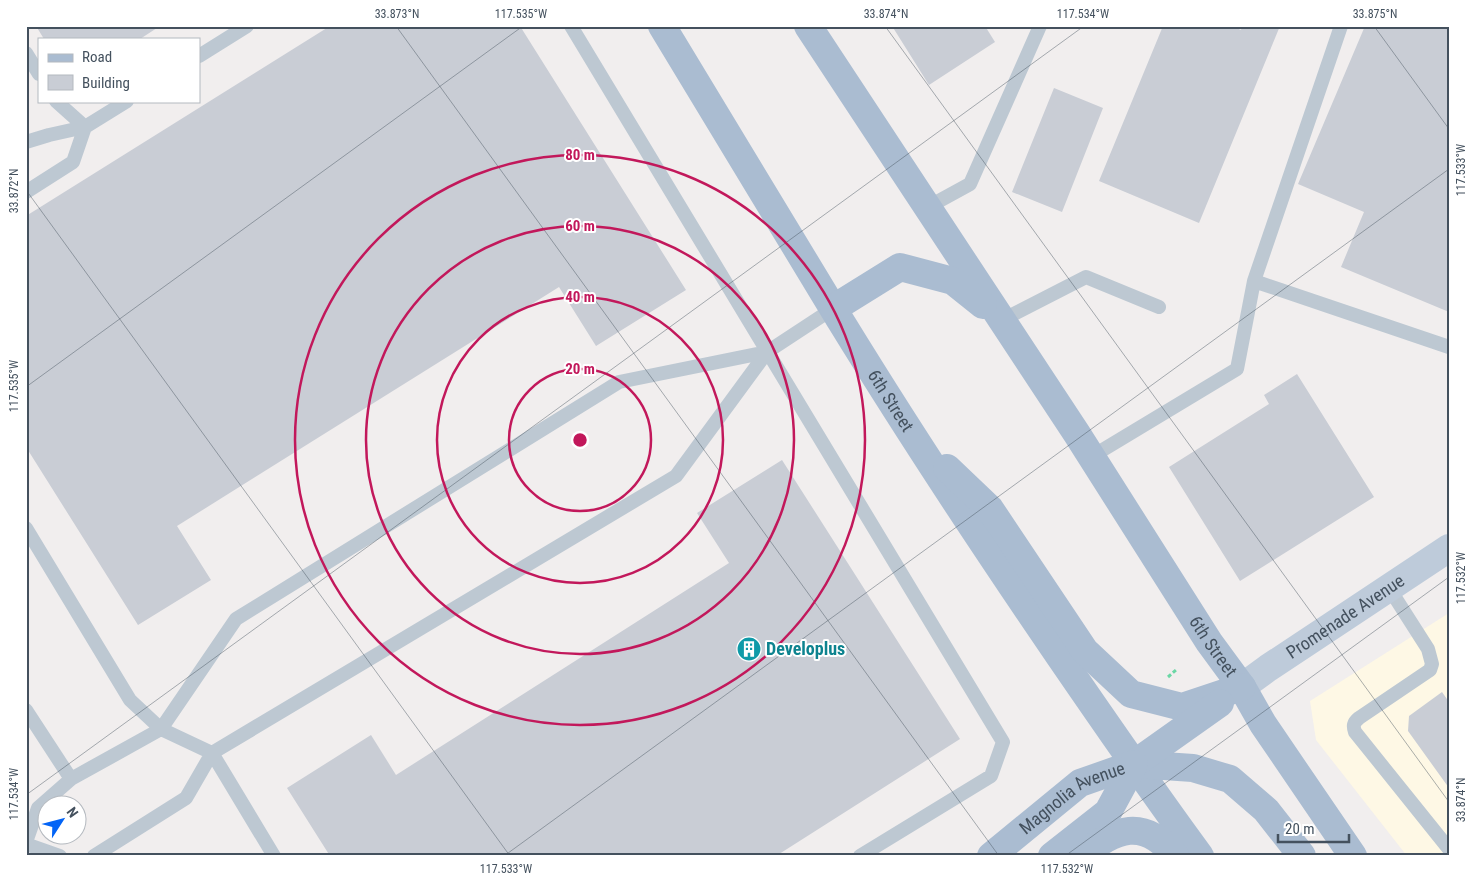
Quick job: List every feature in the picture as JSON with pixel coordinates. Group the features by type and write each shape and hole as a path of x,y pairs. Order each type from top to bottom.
{"main road":[{"name":"6th Street","path":"662,26 916,440 994,560 1134,764"},
{"name":"6th Street","path":"808,26 1002,320 1209,642 1242,687"},
{"path":"834,308 900,267 953,281 1002,320"},
{"path":"916,440 990,509 1085,651 1131,694 1182,707 1242,687 1263,724 1353,856"},
{"name":"Promenade Avenue","path":"1242,687 1449,548"},
{"name":"Magnolia Avenue","path":"991,856 1080,784 1134,764 1242,687"},
{"path":"1134,764 1193,768 1230,779 1266,810 1302,856"},
{"name":"Magnolia Avenue","path":"1052,856 1108,812 1134,764"},
{"name":"Magnolia Avenue","path":"1134,764 1200,856"},
{"path":"1082,856 1095,845 1115,834 1133,830 1150,834 1167,846 1175,856"}],"lane":[{"path":"200,55 247,26"},
{"path":"571,26 1003,742 991,776 860,856"},
{"path":"928,208 970,184 1040,26"},
{"path":"1091,457 1237,369 1254,281 1341,26"},
{"path":"26,52 38,72"},
{"path":"57,102 86,127"},
{"path":"26,142 86,127 125,102"},
{"path":"26,192 73,162 86,127"},
{"path":"1002,320 1086,277 1159,307"},
{"path":"1254,281 1449,347"},
{"path":"94,856 186,798 212,754 676,476 767,352 834,308"},
{"path":"60,856 26,843 38,808 71,779 161,729 236,619 619,382 767,352"},
{"path":"26,528 130,700 161,729 212,754 274,856"},
{"path":"1389,588 1428,649 1432,664 1430,670 1359,718 1353,726 1355,732 1449,849"},
{"path":"26,710 71,779"}],"shaded area":[{"path":"1449,613 1449,856 1407,856 1316,740 1310,701"}],"building":[{"path":"36,26 160,26 142,38 43,38"},
{"path":"330,26 520,26 686,290 596,346 559,287 177,526 211,580 138,625 26,447 26,216"},
{"path":"892,26 985,26 995,42 929,85"},
{"path":"1163,26 1232,26 1241,30 1242,26 1280,26 1199,223 1099,181"},
{"path":"1365,26 1449,26 1449,312 1341,267 1364,212 1298,184"},
{"path":"1054,88 1103,108 1062,212 1012,192"},
{"path":"1297,374 1374,497 1240,581 1169,467 1269,404 1264,395"},
{"name":"Developlus","path":"782,460 960,739 776,856 330,856 287,788 371,735 396,775 729,563 697,513"},
{"path":"1442,692 1449,702 1449,788 1408,731 1409,716"}],"place":[{"name":"Developlus","path":"749,649"}]}
